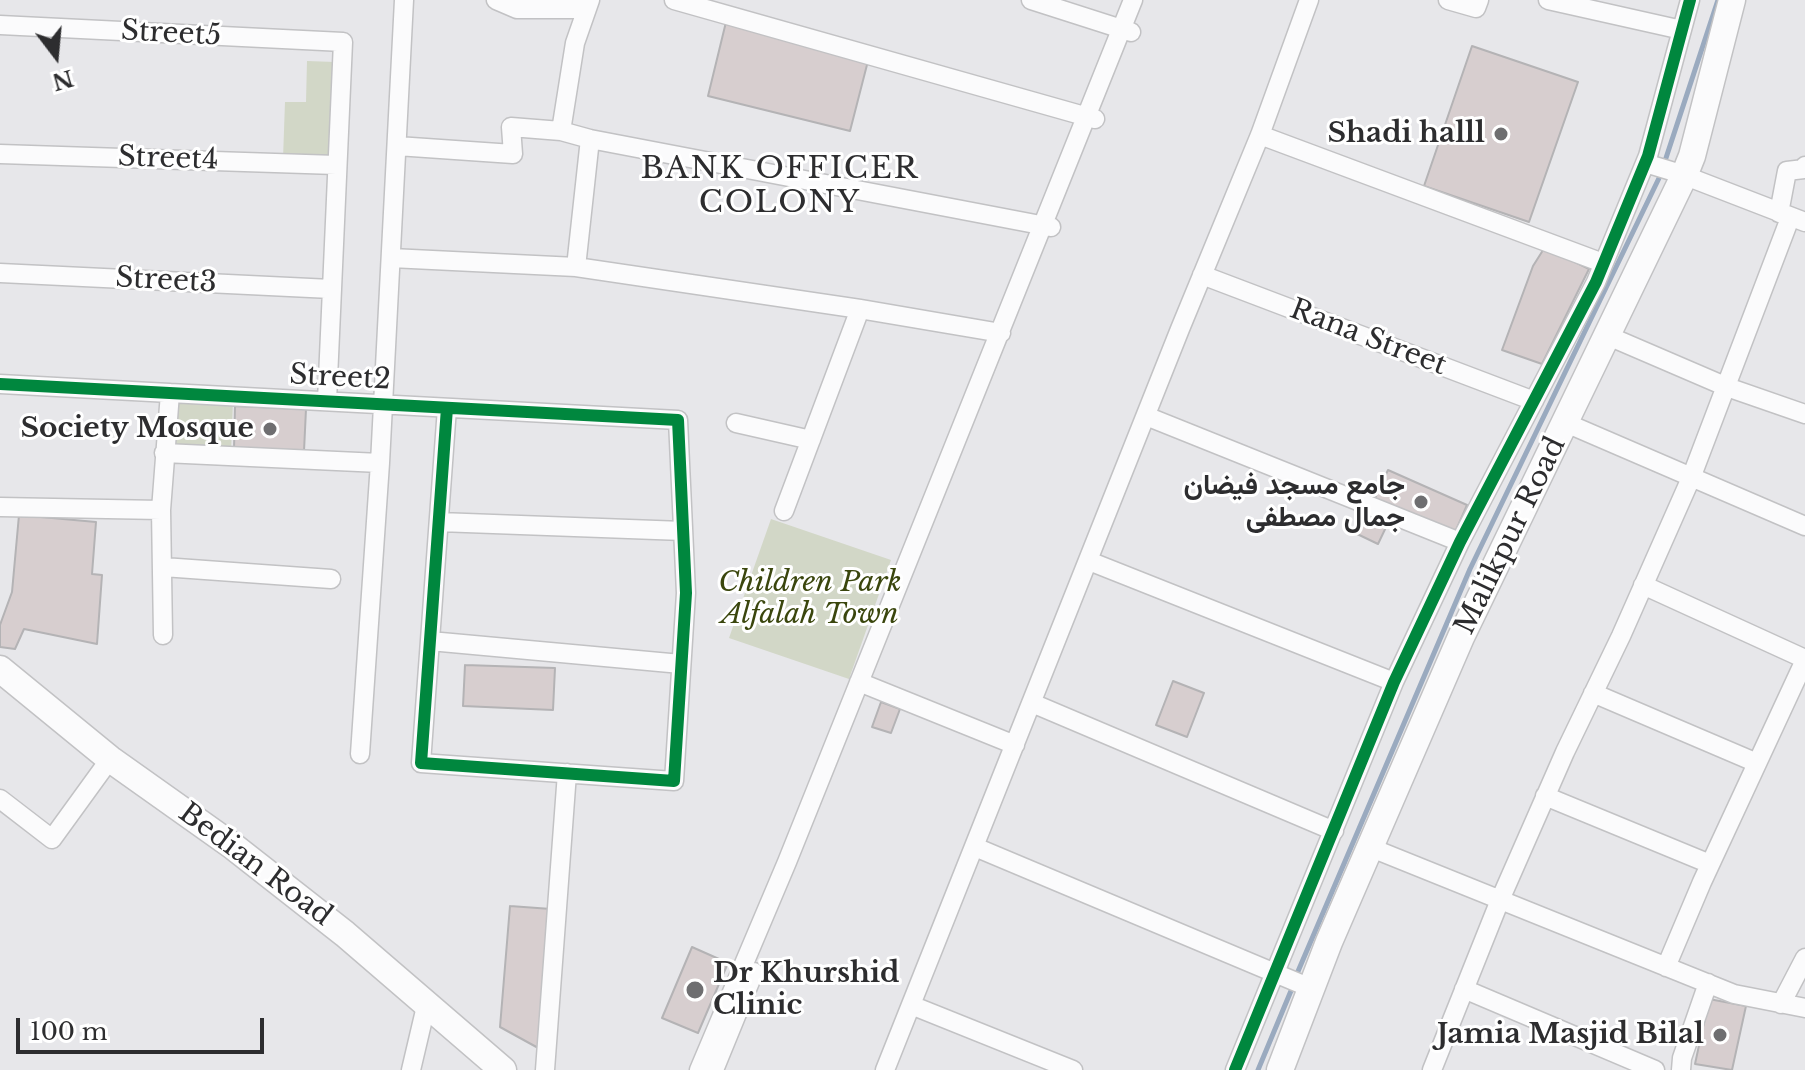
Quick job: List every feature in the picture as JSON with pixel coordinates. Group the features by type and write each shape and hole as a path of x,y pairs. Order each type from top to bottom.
{"street":[{"path":"360,754 384,404 404,0"},
{"path":"496,0 517,9 588,4 575,43 561,131"},
{"path":"674,0 1090,118"},
{"path":"1031,0 1126,30"},
{"path":"1126,30 1133,0"},
{"path":"699,1070 864,684 1126,30 1144,0"},
{"path":"885,1070 1260,135 1309,0"},
{"path":"1448,0 1476,8 1479,0"},
{"path":"1548,0 1682,30"},
{"path":"1235,1070 1294,982 1334,831 1394,682 1460,542 1603,263 1648,164 1690,0"},
{"name":"Malikpur Road","path":"1280,1070 1294,982 1329,942 1461,637 1692,156 1732,0"},
{"name":"Street5","path":"0,25 343,42 336,165"},
{"path":"397,146 513,154 511,127 561,131 1048,226"},
{"path":"1260,135 1603,263"},
{"path":"576,267 590,139"},
{"name":"Street4","path":"0,154 336,165"},
{"path":"1648,164 1791,218"},
{"path":"327,401 336,165"},
{"path":"1432,1070 1500,900 1691,478 1727,387 1791,218 1787,171 1804,169 1805,166"},
{"path":"714,1070 1001,333 1048,226"},
{"path":"391,258 576,267 1001,333"},
{"name":"Street3","path":"0,273 331,289"},
{"name":"Rana Street","path":"1202,275 1534,401"},
{"path":"784,511 860,309"},
{"path":"1606,335 1727,387 1805,414"},
{"name":"Street2","path":"0,384 678,420 683,531"},
{"path":"163,635 161,510 170,393"},
{"path":"439,522 683,531 686,593 674,781 421,763 447,408"},
{"path":"1146,416 1460,542"},
{"path":"736,423 811,440"},
{"path":"1566,423 1805,526"},
{"path":"164,453 380,463"},
{"path":"0,507 161,510"},
{"path":"1089,561 1394,682"},
{"path":"163,567 331,579"},
{"path":"1643,585 1805,660 1710,864 1666,967"},
{"path":"430,641 681,664"},
{"name":"Bedian Road","path":"0,669 110,759 234,847 345,934 503,1070"},
{"path":"864,684 1015,745"},
{"path":"1593,693 1757,763"},
{"path":"1032,703 1334,831"},
{"path":"0,799 52,839 110,759"},
{"path":"545,1070 567,773"},
{"path":"1545,796 1710,864"},
{"path":"975,847 1294,982"},
{"path":"1369,847 1734,994 1805,1008"},
{"path":"1781,1004 1805,958"},
{"path":"1681,1070 1682,1058 1708,983"},
{"path":"1464,989 1631,1065 1655,1070"},
{"path":"411,1070 427,1002"},
{"path":"911,1005 1073,1070"}],"green space":[{"path":"307,61 335,62 332,160 283,159 285,102 306,102"},
{"path":"177,399 233,400 231,453 173,450"},
{"name":"Children Park Alfalah Town","path":"771,519 891,560 849,679 729,638"}],"building":[{"path":"726,22 869,57 850,131 708,96"},
{"name":"Shadi halll","path":"1472,46 1578,82 1529,222 1424,186"},
{"path":"1545,247 1589,269 1542,364 1502,350 1533,266"},
{"name":"Society Mosque","path":"235,406 306,409 304,451 234,449"},
{"name":"جامع مسجد فیضان جمال مصطفی","path":"1388,470 1467,505 1454,535 1374,500"},
{"path":"1363,512 1388,523 1378,544 1353,532"},
{"path":"19,515 96,522 92,574 102,575 97,644 24,629 15,649 0,647 0,625 12,592"},
{"path":"465,665 555,668 553,710 463,706"},
{"path":"1173,681 1204,693 1187,737 1156,725"},
{"path":"881,702 900,709 891,733 872,727"},
{"path":"510,906 551,909 540,1049 500,1027"},
{"name":"Dr Khurshid Clinic","path":"692,947 728,963 698,1033 662,1018"},
{"name":"Jamia Masjid Bilal","path":"1709,999 1746,1006 1732,1070 1695,1064"}],"waterway":[{"path":"1664,164 1718,0"},
{"path":"1296,976 1470,569 1661,174"},
{"path":"1258,1070 1293,986"}],"cycle path":[{"path":"1235,1070 1394,682 1460,542 1596,282 1648,156 1690,0"},
{"path":"0,384 678,420 686,593 674,781 421,763 447,408"}],"place":[{"name":"Shadi halll","path":"1501,134"},
{"name":"Society Mosque","path":"270,429"},
{"name":"جامع مسجد فیضان جمال مصطفی","path":"1421,502"},
{"name":"Dr Khurshid Clinic","path":"695,990"},
{"name":"Jamia Masjid Bilal","path":"1720,1035"}],"district":[{"name":"BANK OFFICER COLONY","path":"780,187"}]}
